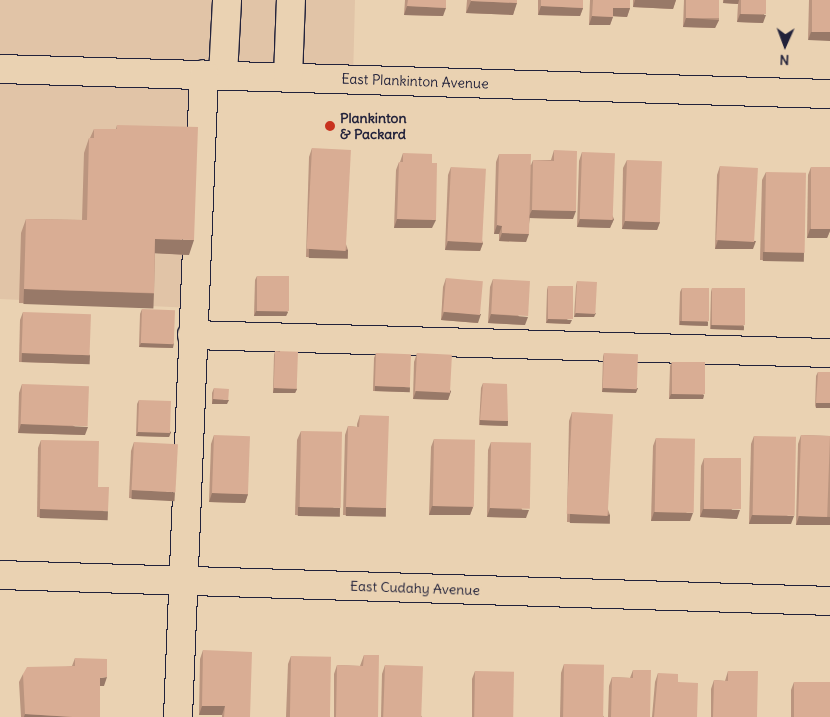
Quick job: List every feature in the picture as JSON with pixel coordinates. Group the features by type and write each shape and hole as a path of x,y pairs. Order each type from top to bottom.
{"street":[{"path":"178,717 181,580 192,335 214,75 227,0"},
{"path":"288,77 291,0"},
{"name":"East Plankinton Avenue","path":"0,69 830,94"},
{"path":"192,335 830,353"},
{"name":"East Cudahy Avenue","path":"0,575 830,601"}],"shaded area":[{"path":"0,0 355,0 353,79 204,75 193,308 0,299"}],"building":[{"path":"408,0 446,0 446,8 407,6"},
{"path":"517,0 517,3 471,1"},
{"path":"541,0 583,0 583,8 541,6"},
{"path":"593,0 630,0 630,8 613,8 613,17 592,16"},
{"path":"686,0 719,0 719,18 686,18"},
{"path":"741,0 766,0 766,14 741,14"},
{"path":"812,0 830,0 830,32 812,32"},
{"path":"117,125 198,127 194,240 155,239 154,293 24,289 26,219 87,220 89,138 94,138 94,129 117,129"},
{"path":"312,148 351,150 346,251 307,249"},
{"path":"554,150 577,151 576,211 532,210 533,160 554,161"},
{"path":"582,152 615,153 613,220 580,219"},
{"path":"403,153 432,154 432,163 437,163 436,220 397,219 399,162 403,162"},
{"path":"499,154 531,154 529,234 502,233 502,226 497,225"},
{"path":"627,160 662,161 660,222 625,221"},
{"path":"720,166 758,168 754,242 716,240"},
{"path":"451,167 486,169 482,243 447,241"},
{"path":"811,167 830,167 830,229 811,229"},
{"path":"766,172 806,173 805,253 765,252"},
{"path":"257,276 289,276 289,311 257,311"},
{"path":"446,278 483,281 480,315 443,312"},
{"path":"493,279 530,281 528,316 491,314"},
{"path":"577,281 597,282 595,314 575,313"},
{"path":"548,286 573,286 573,319 548,319"},
{"path":"682,288 709,288 709,321 682,321"},
{"path":"712,288 745,288 745,325 712,325"},
{"path":"142,309 175,310 174,344 141,343"},
{"path":"23,312 91,314 90,355 22,353"},
{"path":"275,351 298,352 297,389 274,388"},
{"path":"376,353 411,354 410,387 375,386"},
{"path":"417,353 452,355 450,393 415,391"},
{"path":"604,353 638,354 637,389 603,388"},
{"path":"672,362 705,362 705,394 672,394"},
{"path":"818,372 830,372 830,403 816,403"},
{"path":"483,383 507,384 508,421 480,420"},
{"path":"22,384 89,386 88,426 21,424"},
{"path":"214,388 229,389 228,400 213,399"},
{"path":"139,400 171,401 170,433 138,432"},
{"path":"572,412 613,414 608,516 567,514"},
{"path":"360,415 389,416 386,508 346,507 348,426 359,427"},
{"path":"301,431 342,432 341,508 300,507"},
{"path":"214,435 250,436 248,494 212,493"},
{"path":"801,435 830,436 827,517 798,516"},
{"path":"754,436 796,437 795,516 753,515"},
{"path":"656,438 695,439 694,513 655,512"},
{"path":"434,439 475,440 474,507 433,506"},
{"path":"41,440 99,441 98,487 109,487 108,511 40,509"},
{"path":"134,442 178,444 175,492 131,490"},
{"path":"491,442 531,443 530,509 490,508"},
{"path":"704,458 741,458 741,509 704,509"},
{"path":"203,650 252,652 250,717 224,717 225,706 202,706"},
{"path":"364,655 379,655 378,717 336,717 337,665 363,666"},
{"path":"291,656 331,657 330,717 290,717"},
{"path":"75,658 107,659 107,677 100,678 100,717 25,714 23,674 27,667 75,666"},
{"path":"564,664 604,665 603,717 563,717"},
{"path":"385,665 423,666 421,717 383,717"},
{"path":"633,670 651,670 650,717 611,717 612,677 633,678"},
{"path":"475,671 514,672 513,717 474,717"},
{"path":"728,671 758,671 757,717 713,717 714,680 728,681"},
{"path":"658,673 678,674 678,682 698,683 697,717 654,717"},
{"path":"794,682 830,682 830,717 794,717"}],"place":[{"name":"Plankinton & Packard","path":"330,126"}]}
